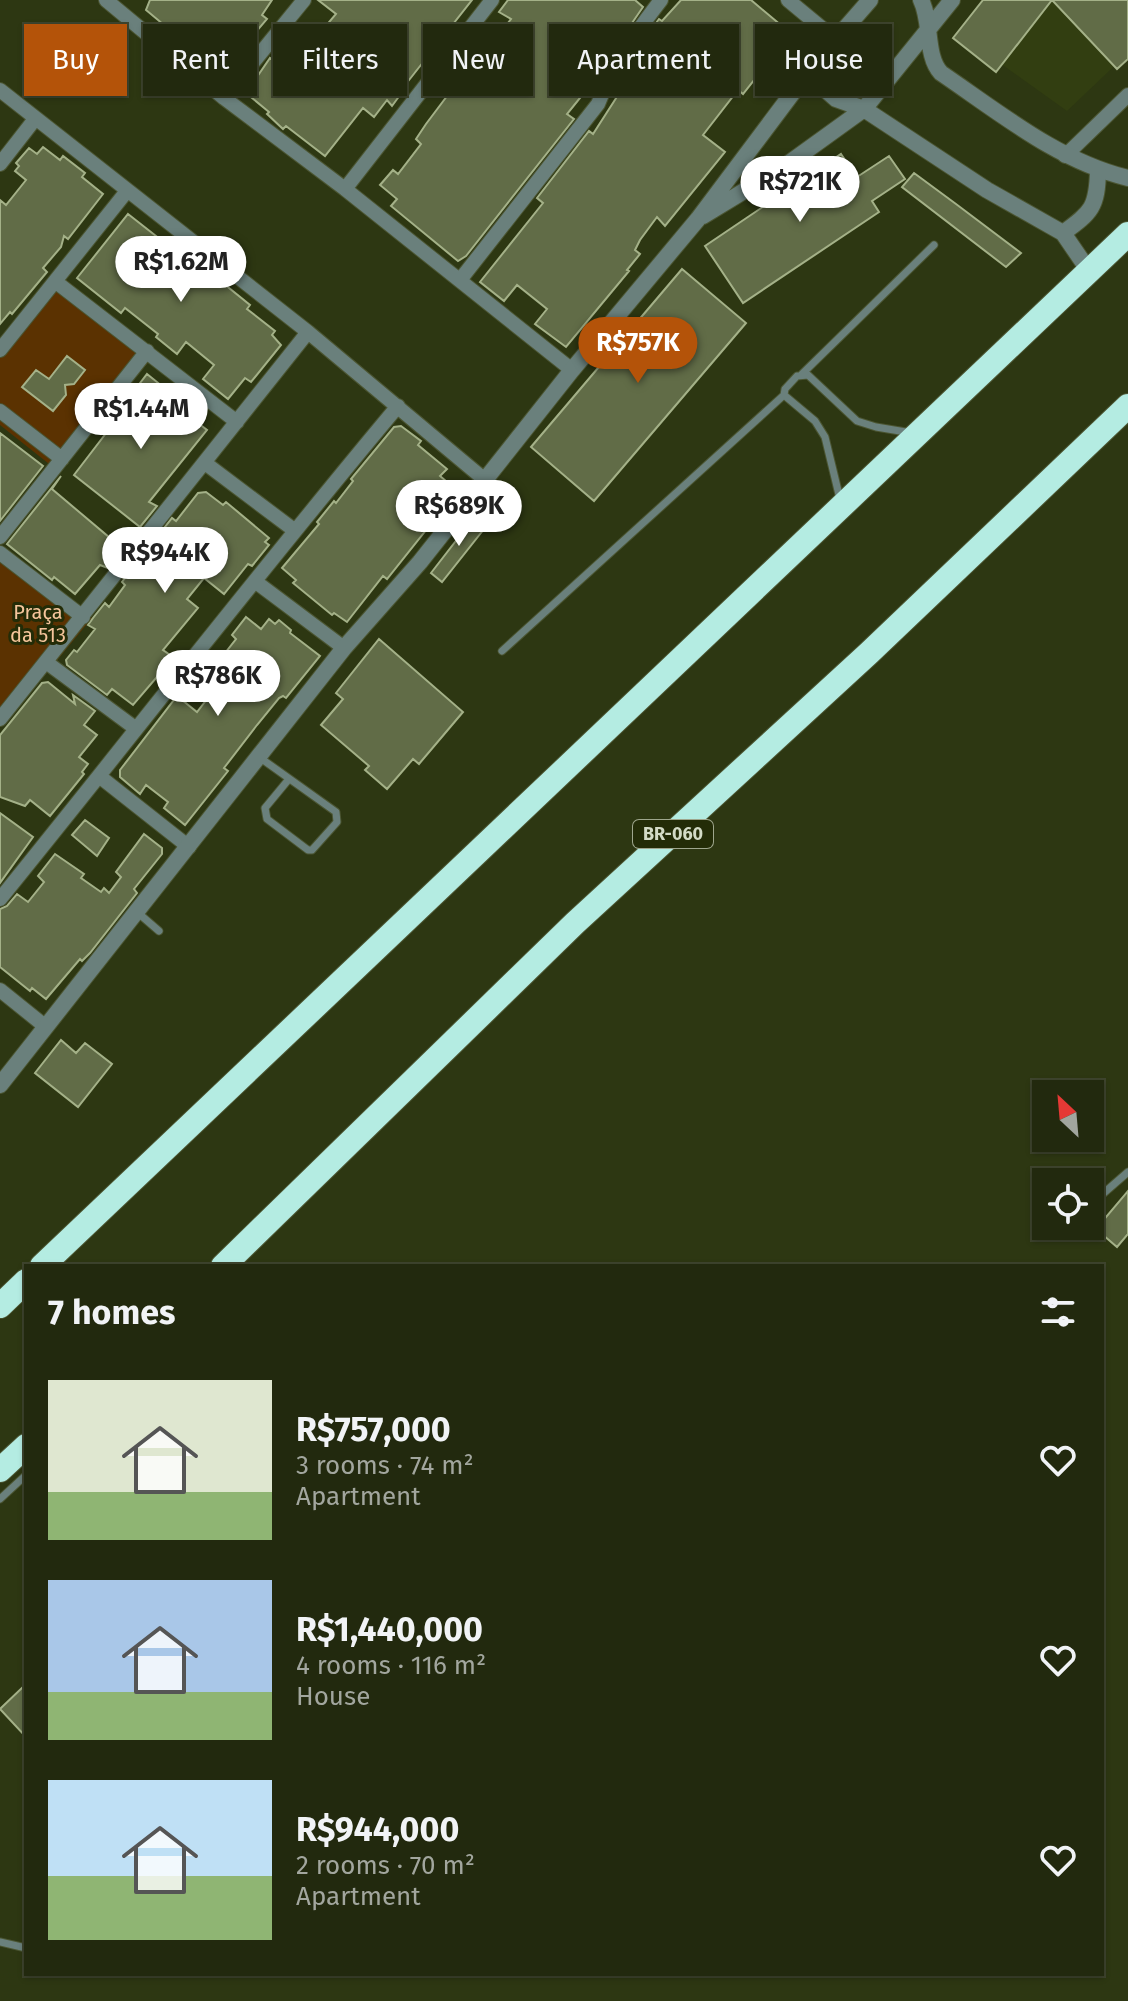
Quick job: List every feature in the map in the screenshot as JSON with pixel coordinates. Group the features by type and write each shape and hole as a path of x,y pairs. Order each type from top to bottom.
{"highway":[{"path":"44,1264 1128,234"},
{"name":"BR-060","path":"227,1264 575,923 869,653 1128,406"},
{"path":"0,1306 24,1283"},
{"path":"0,1470 24,1448"}],"street":[{"path":"106,0 224,98 345,189 572,370"},
{"path":"124,14 135,0"},
{"path":"224,98 304,0"},
{"path":"345,189 492,0"},
{"path":"460,280 598,104 626,45 661,0"},
{"path":"788,0 817,24"},
{"path":"848,24 870,0"},
{"path":"921,0 935,66 941,73 1065,156 1098,171 1128,178"},
{"path":"698,219 785,166 864,109 952,0"},
{"path":"0,90 308,332 485,480"},
{"path":"1065,156 1128,95"},
{"path":"0,1085 344,648 420,562 572,370 698,219 790,96"},
{"path":"833,96 864,109 987,190 1063,233 1089,271"},
{"path":"0,164 35,119"},
{"path":"1063,233 1090,212 1096,203 1098,171"},
{"path":"0,350 127,191"},
{"path":"56,282 237,422"},
{"path":"0,719 308,332"},
{"path":"0,537 147,351"},
{"path":"0,899 135,728 256,582 294,530 398,406"},
{"path":"0,411 62,459"},
{"path":"205,463 294,530"},
{"path":"0,553 83,617"},
{"path":"256,582 344,648"},
{"path":"46,662 135,728"},
{"path":"0,692 13,703"},
{"path":"99,776 189,847"},
{"path":"0,990 46,1027"}],"lane":[{"path":"502,651 784,395 789,384 934,245"},
{"path":"802,374 808,375 848,415 862,424 918,434"},
{"path":"784,395 815,421 825,437 842,507"},
{"path":"259,757 336,812 337,822 312,850 267,819 264,813 289,779"},
{"path":"137,912 159,931"},
{"path":"1104,1193 1128,1172"},
{"path":"0,1499 24,1477"},
{"path":"0,1942 24,1948"}],"shaded area":[{"path":"994,0 1128,0 1128,53 1067,111 965,38"}],"green space":[{"path":"60,275 156,353 58,471 0,425 0,347"},
{"name":"Praça da 513","path":"0,546 92,618 11,716 0,707"}],"building":[{"path":"150,0 272,0 262,15 267,19 257,31 257,24 163,24 146,10"},
{"path":"318,0 472,0 453,24 423,24 423,62 407,83 407,24 327,24 336,14"},
{"path":"508,0 635,0 643,7 631,24 549,24 549,96 582,96 567,114 574,119 466,256 458,261 391,206 397,199 380,185 393,170 398,174 421,144 416,139 447,96 533,96 533,24 507,24 511,19 499,12"},
{"path":"681,0 751,0 780,24 755,24 755,79 743,94 739,91 739,24 655,24 659,19 662,21"},
{"path":"983,0 1052,0 996,72 953,38"},
{"path":"1052,0 1128,0 1128,59 1117,69"},
{"path":"270,58 273,60 273,96 399,96 392,106 387,100 374,117 363,108 325,156 286,126 283,129 250,96 257,96 257,77"},
{"path":"617,96 733,96 703,135 725,152 665,226 657,217 640,240 635,250 640,254 629,271 566,347 535,324 547,309 517,285 504,301 480,282 543,203 537,198 589,131 593,134"},
{"path":"43,147 60,160 63,156 85,173 82,177 103,194 68,239 64,236 61,247 43,268 47,272 0,324 0,200 6,205 26,180 15,171 19,166 16,163 29,148 37,154"},
{"path":"841,154 857,177 889,156 905,179 872,201 879,212 743,303 705,246"},
{"path":"914,173 1021,253 1006,267 902,187"},
{"path":"128,214 184,258 187,254 250,305 247,309 275,331 272,335 281,345 251,382 245,378 228,399 203,379 214,365 186,342 177,354 125,308 121,313 77,278"},
{"path":"682,269 746,323 594,501 531,447"},
{"path":"67,356 85,370 74,384 65,385 66,395 53,411 22,387 36,370 49,379"},
{"path":"147,374 189,408 185,413 207,430 149,502 157,506 140,527 74,475 126,412 121,408"},
{"path":"401,426 421,441 418,445 447,469 440,476 454,488 435,512 438,515 387,579 383,576 347,622 334,613 332,615 293,583 296,580 282,568 394,427"},
{"path":"0,433 43,466 0,521"},
{"path":"61,476 52,489 123,549 108,568 100,565 75,594 7,544"},
{"path":"206,492 223,505 226,502 269,538 265,542 269,545 252,566 248,564 224,594 204,578 187,599 198,608 163,650 170,655 166,660 169,663 133,705 112,689 107,695 67,665 66,660 74,650 77,652 95,629 88,625 105,603 109,607 125,585 122,582 172,518 176,521 198,493"},
{"path":"476,515 488,524 442,582 431,573"},
{"path":"246,617 261,629 269,619 275,624 279,620 291,630 290,633 320,656 286,698 279,698 257,725 224,768 228,771 185,825 164,808 168,802 146,785 140,794 120,777 120,770 177,696 197,712 214,690 205,683 214,673 211,671 236,639 232,635"},
{"path":"379,639 463,712 419,764 413,759 387,789 365,770 369,766 321,725 343,699 336,693"},
{"path":"48,682 75,704 73,695 95,711 84,725 97,735 79,757 88,764 82,772 84,774 50,816 30,800 25,806 0,797 0,735 42,683"},
{"path":"0,813 33,837 0,883"},
{"path":"85,820 109,838 97,856 72,835"},
{"path":"144,834 162,848 162,854 134,889 137,893 90,953 82,961 80,959 46,999 32,988 30,991 0,967 0,909 17,894 28,902 44,882 38,876 55,854 84,874 81,878 101,892 104,888 109,893 121,877 116,872"},
{"path":"61,1040 76,1053 85,1043 112,1064 78,1107 35,1073"},
{"path":"1128,1191 1128,1234 1117,1247 1104,1236 1104,1220"},
{"path":"24,1686 24,1735 0,1709"}]}
